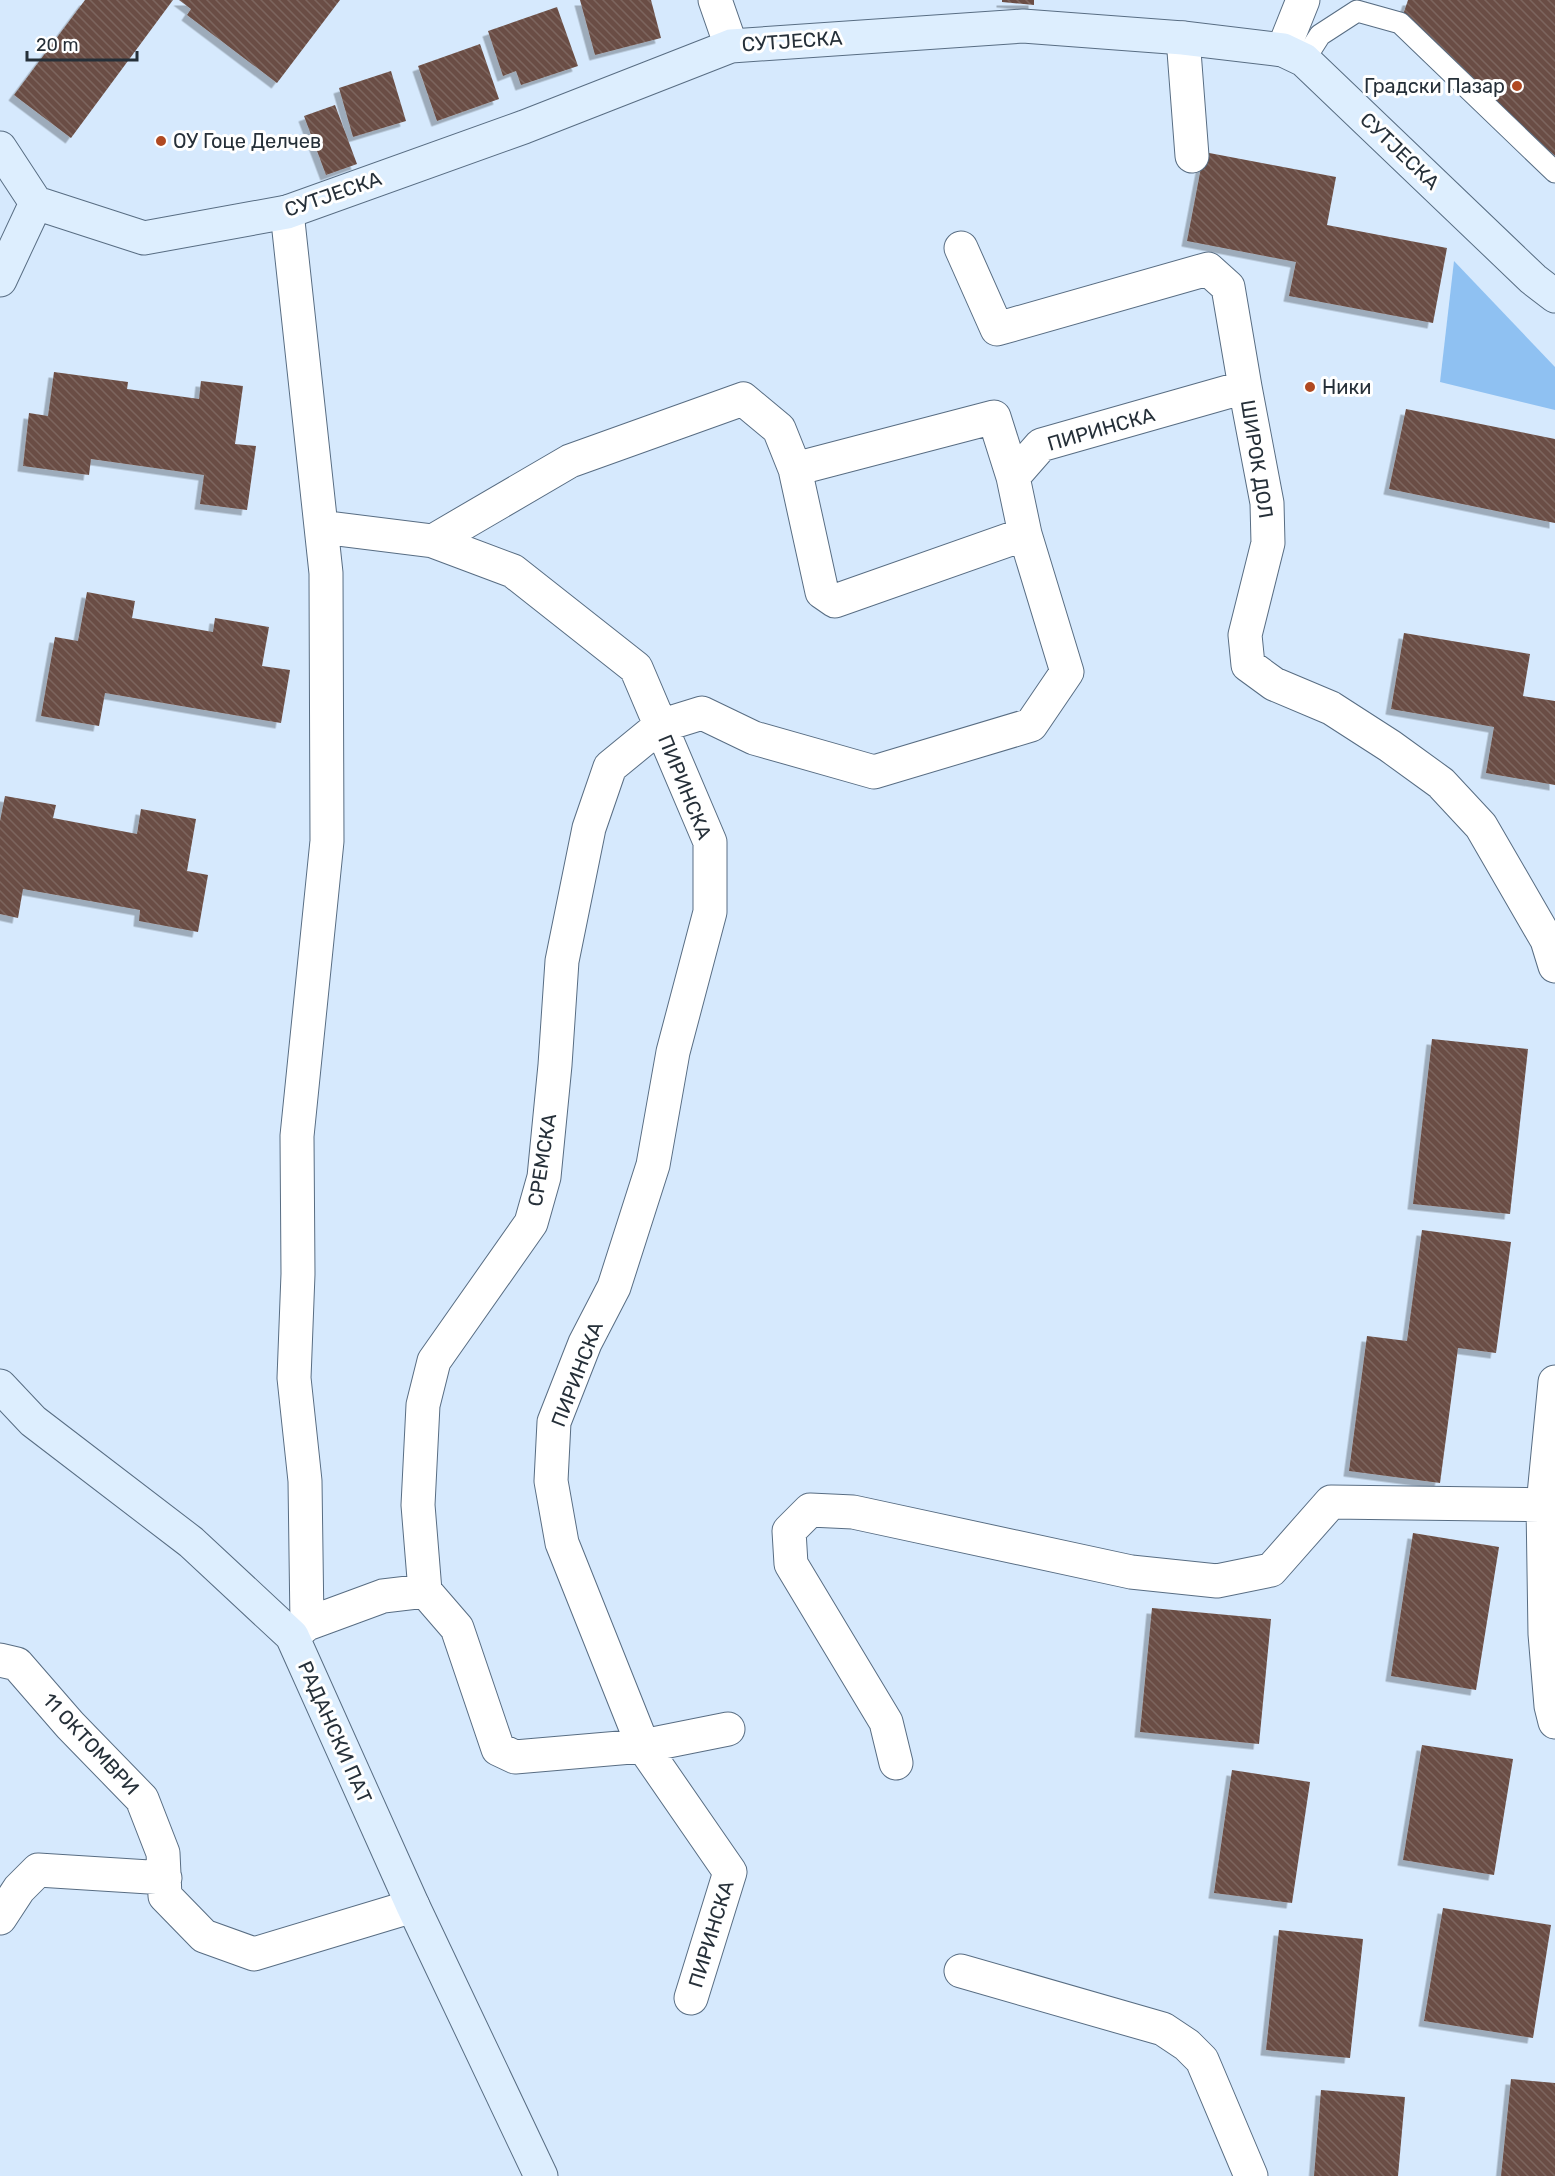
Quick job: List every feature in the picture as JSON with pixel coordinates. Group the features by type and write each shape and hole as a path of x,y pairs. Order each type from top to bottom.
{"street":[{"path":"715,0 731,46"},
{"path":"1293,55 1303,0"},
{"name":"СУТЈЕСКА","path":"36,203 144,238 287,212 524,127 731,46 1023,26 1183,38 1293,55 1533,279 1555,296"},
{"path":"1183,38 1192,156"},
{"path":"0,148 36,203 0,280"},
{"path":"287,212 326,573 327,841 297,1136 298,1274 294,1378 305,1480 300,1630 383,1596 425,1591 457,1628 498,1749 515,1757 643,1746 728,1729"},
{"name":"ШИРОК ДОЛ","path":"961,248 997,329 1208,269 1228,287 1268,503 1268,543 1245,634 1248,665 1274,684 1330,708 1390,746 1441,783 1481,826 1547,940 1555,966"},
{"name":"ПИРИНСКА","path":"660,726 702,713 754,738 874,772 1031,725 1067,672 1025,534 1013,477 1041,445 1245,387"},
{"path":"432,541 570,461 743,399 779,429 795,469 822,592 835,601 1025,534"},
{"path":"795,469 994,417 1013,477"},
{"name":"ПИРИНСКА","path":"321,527 432,541 513,571 636,668 710,842 710,912 673,1052 653,1165 614,1287 585,1343 554,1422 551,1481 562,1543 643,1746 730,1872 691,1998"},
{"name":"СРЕМСКА","path":"425,1591 418,1505 423,1405 434,1361 531,1223 544,1177 562,961 589,828 610,767 660,726"},
{"path":"1555,1382 1545,1634 1551,1706 1555,1722"},
{"name":"РАДАНСКИ ПАТ","path":"0,1386 33,1421 191,1542 300,1630 413,1906 541,2176"},
{"path":"896,1763 886,1722 791,1564 789,1530 810,1510 853,1512 1131,1572 1217,1581 1272,1570 1331,1502 1549,1505"},
{"name":"11 ОКТОМВРИ","path":"0,1660 17,1664 70,1725 142,1799 164,1853 165,1896 204,1936 254,1954 413,1906"},
{"path":"0,1917 19,1889 38,1870 165,1878"},
{"path":"961,1971 1163,2029 1187,2045 1202,2060 1251,2176"}],"lane":[{"path":"1293,55 1320,34 1357,11 1400,23 1555,172"}],"shaded area":[{"path":"1454,261 1555,367 1555,410 1440,382"}],"building":[{"path":"85,0 173,0 71,138 14,95"},
{"path":"179,0 340,0 277,83 187,15 191,9"},
{"path":"580,0 651,0 661,38 595,55"},
{"path":"1002,0 1034,0 1034,5 1002,2"},
{"name":"Градски Пазар","path":"1408,0 1555,0 1555,156 1403,15"},
{"path":"557,7 578,66 521,85 516,71 503,76 488,31"},
{"path":"480,44 499,99 437,121 418,66"},
{"path":"391,71 406,121 353,137 339,88"},
{"path":"335,105 357,164 326,175 304,116"},
{"path":"1204,152 1336,177 1327,225 1447,248 1433,323 1289,296 1296,262 1187,241"},
{"path":"54,372 128,382 127,389 199,399 201,381 243,386 235,444 256,446 247,510 200,504 204,475 91,459 89,475 23,466 29,413 48,416"},
{"path":"1406,409 1555,439 1555,523 1389,489"},
{"path":"87,592 135,601 132,618 213,632 215,618 269,627 262,666 290,670 281,723 105,693 99,726 41,716 55,637 78,641"},
{"path":"1404,633 1530,654 1523,696 1555,701 1555,785 1486,773 1494,727 1391,709"},
{"path":"5,796 56,805 53,818 137,834 141,809 196,819 187,871 208,875 198,932 139,921 140,910 23,889 18,918 0,914 0,821"},
{"path":"1432,1039 1528,1049 1510,1214 1413,1204"},
{"path":"1422,1230 1511,1242 1496,1353 1458,1348 1440,1483 1349,1471 1367,1336 1407,1341"},
{"path":"1413,1533 1499,1547 1476,1690 1391,1676"},
{"path":"1152,1608 1271,1619 1259,1744 1140,1732"},
{"path":"1422,1745 1513,1759 1494,1875 1403,1860"},
{"path":"1232,1770 1310,1782 1292,1903 1214,1893"},
{"path":"1443,1908 1551,1925 1533,2038 1424,2021"},
{"path":"1279,1930 1363,1939 1350,2058 1266,2050"},
{"path":"1511,2079 1555,2083 1555,2176 1501,2176"},
{"path":"1321,2090 1405,2097 1398,2176 1314,2176"}],"place":[{"name":"Градски Пазар","path":"1517,86"},
{"name":"ОУ Гоце Делчев","path":"161,141"},
{"name":"Ники","path":"1310,387"}]}
